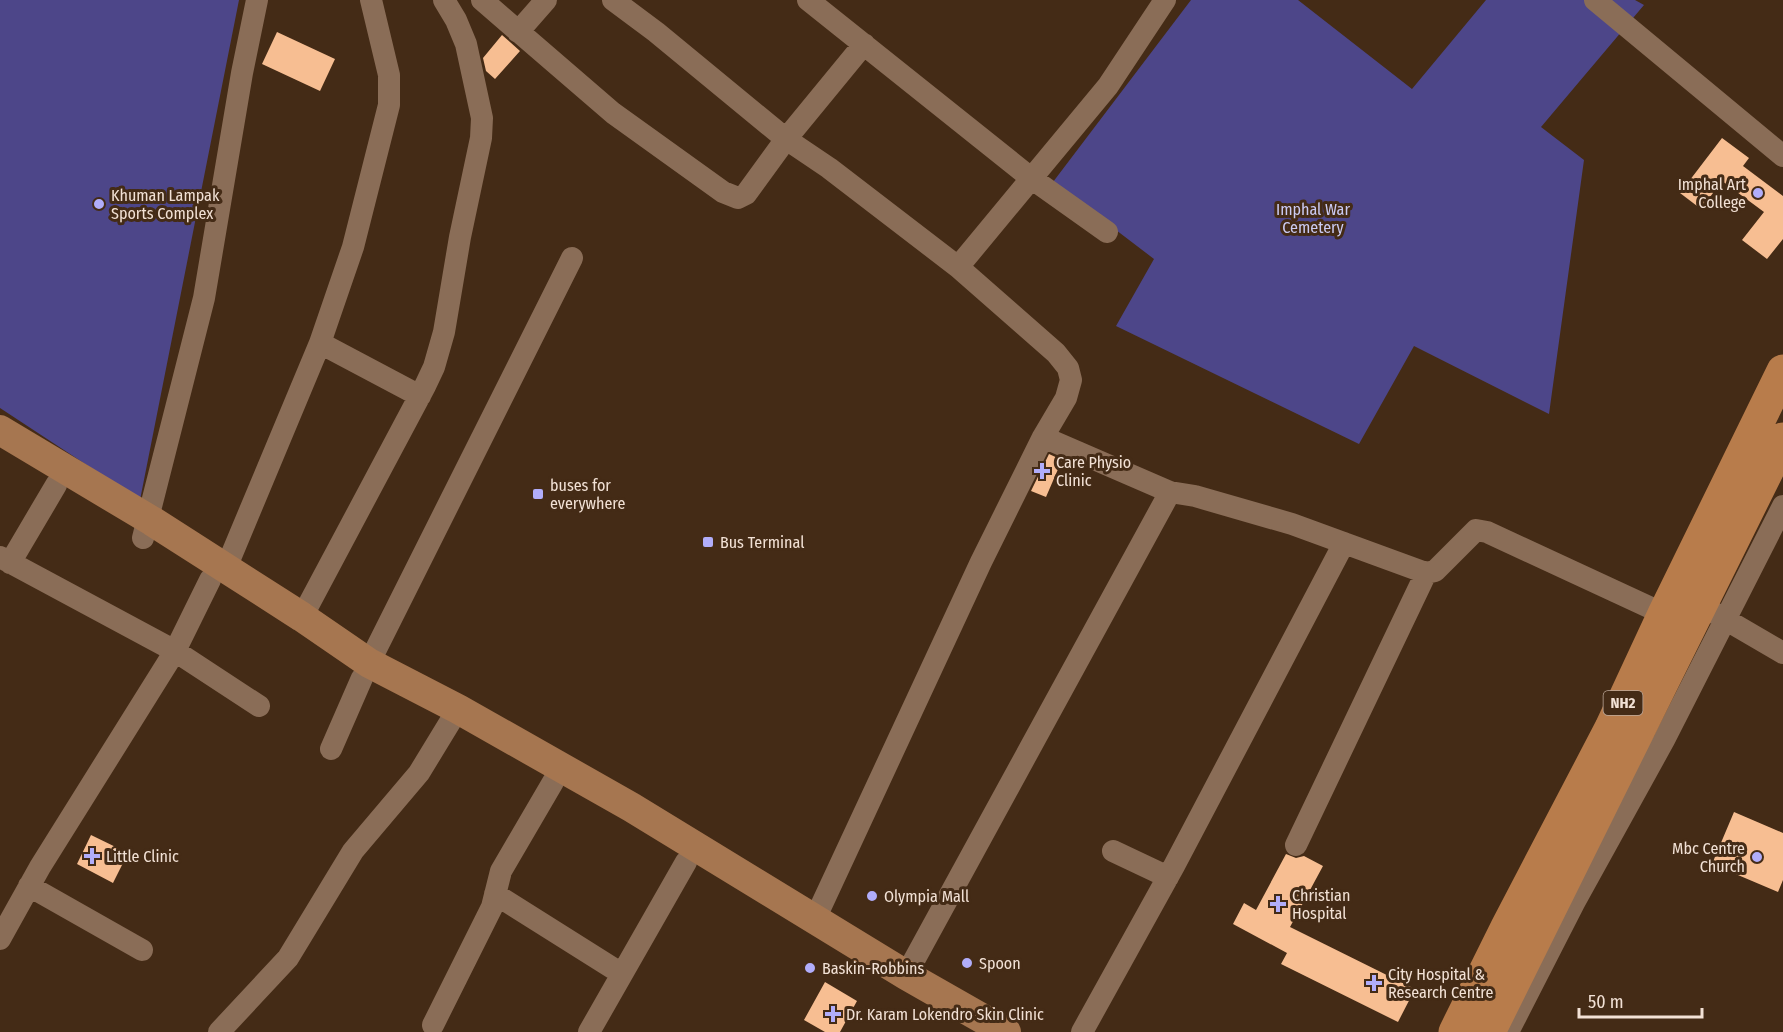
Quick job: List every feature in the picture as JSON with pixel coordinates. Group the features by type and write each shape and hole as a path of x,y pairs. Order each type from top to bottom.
{"highway":[{"name":"NH2","path":"1455,1032 1611,728 1783,371"},
{"name":"NH2","path":"1489,1032 1713,612 1783,439"}],"main road":[{"path":"0,430 146,529 218,574 302,617 365,671"},
{"path":"0,451 49,498 146,529"},
{"path":"218,574 285,631 631,807 897,992 968,1032"},
{"path":"453,716 553,782 686,862 737,882 815,919 906,975 1006,1032"}],"street":[{"path":"146,529 204,298 242,73 257,0"},
{"path":"0,939 30,886 175,651 218,574 320,343 353,247 389,105 389,75 371,0"},
{"path":"302,617 420,396 434,367 444,332 460,237 481,138 482,118 466,44 444,0"},
{"path":"482,0 613,113 730,196 738,198 746,194 786,139 864,44"},
{"path":"518,32 546,0"},
{"path":"613,0 656,32 786,139 829,168 958,267 1056,353 1068,368 1071,380 1066,398 1042,437 976,573 815,919"},
{"path":"808,0 1032,178 1107,232"},
{"path":"958,267 1108,86 1165,0"},
{"path":"1595,0 1783,156"},
{"path":"331,749 365,671 572,258"},
{"path":"320,343 420,396"},
{"path":"1042,437 1170,492 1195,496 1292,524 1426,573 1435,571 1476,530 1487,532 1664,614"},
{"path":"906,975 1170,492"},
{"path":"49,498 25,537 5,560 175,651 259,706"},
{"path":"1508,1032 1574,903 1664,740 1713,612 1783,506"},
{"path":"1082,1032 1168,877 1344,543"},
{"path":"1296,845 1426,573"},
{"path":"1713,612 1783,653"},
{"path":"219,1032 288,958 353,851 419,773 453,716"},
{"path":"434,1025 492,907 501,871 553,782"},
{"path":"1113,851 1168,877"},
{"path":"589,1032 686,862"},
{"path":"30,886 142,950"},
{"path":"495,894 622,974"}],"green space":[{"name":"Khuman Lampak Sports Complex","path":"0,0 239,0 140,500 0,408"},
{"name":"Imphal War Cemetery","path":"1191,0 1298,0 1412,89 1486,0 1635,0 1644,5 1541,127 1584,160 1549,414 1414,346 1359,444 1116,326 1154,259 1053,182"}],"building":[{"path":"277,32 335,59 320,91 262,64"},
{"path":"502,35 520,51 495,79 486,71 483,58"},
{"path":"1722,138 1749,158 1743,166 1783,196 1783,239 1767,259 1742,240 1764,212 1722,181 1701,209 1680,193"},
{"path":"1049,454 1062,460 1046,497 1031,491"},
{"path":"1734,812 1783,833 1783,880 1778,892 1712,864"},
{"path":"91,835 128,853 113,883 77,864"},
{"path":"1286,854 1296,858 1304,856 1323,866 1290,927 1415,989 1398,1022 1281,964 1287,953 1233,924 1244,903 1256,910"},
{"path":"825,982 857,1001 840,1032 825,1032 804,1020"}],"place":[{"name":"Imphal Art College","path":"1758,193"},
{"name":"Khuman Lampak Sports Complex","path":"99,204"},
{"name":"Care Physio Clinic","path":"1042,471"},
{"name":"buses for everywhere","path":"538,494"},
{"name":"Bus Terminal","path":"708,542"},
{"name":"Little Clinic","path":"92,856"},
{"name":"Mbc Centre Church","path":"1757,857"},
{"name":"Olympia Mall","path":"872,896"},
{"name":"Christian Hospital","path":"1278,904"},
{"name":"Spoon","path":"967,963"},
{"name":"Baskin-Robbins","path":"810,968"},
{"name":"City Hospital & Research Centre","path":"1374,983"},
{"name":"Dr. Karam Lokendro Skin Clinic","path":"833,1014"}]}
